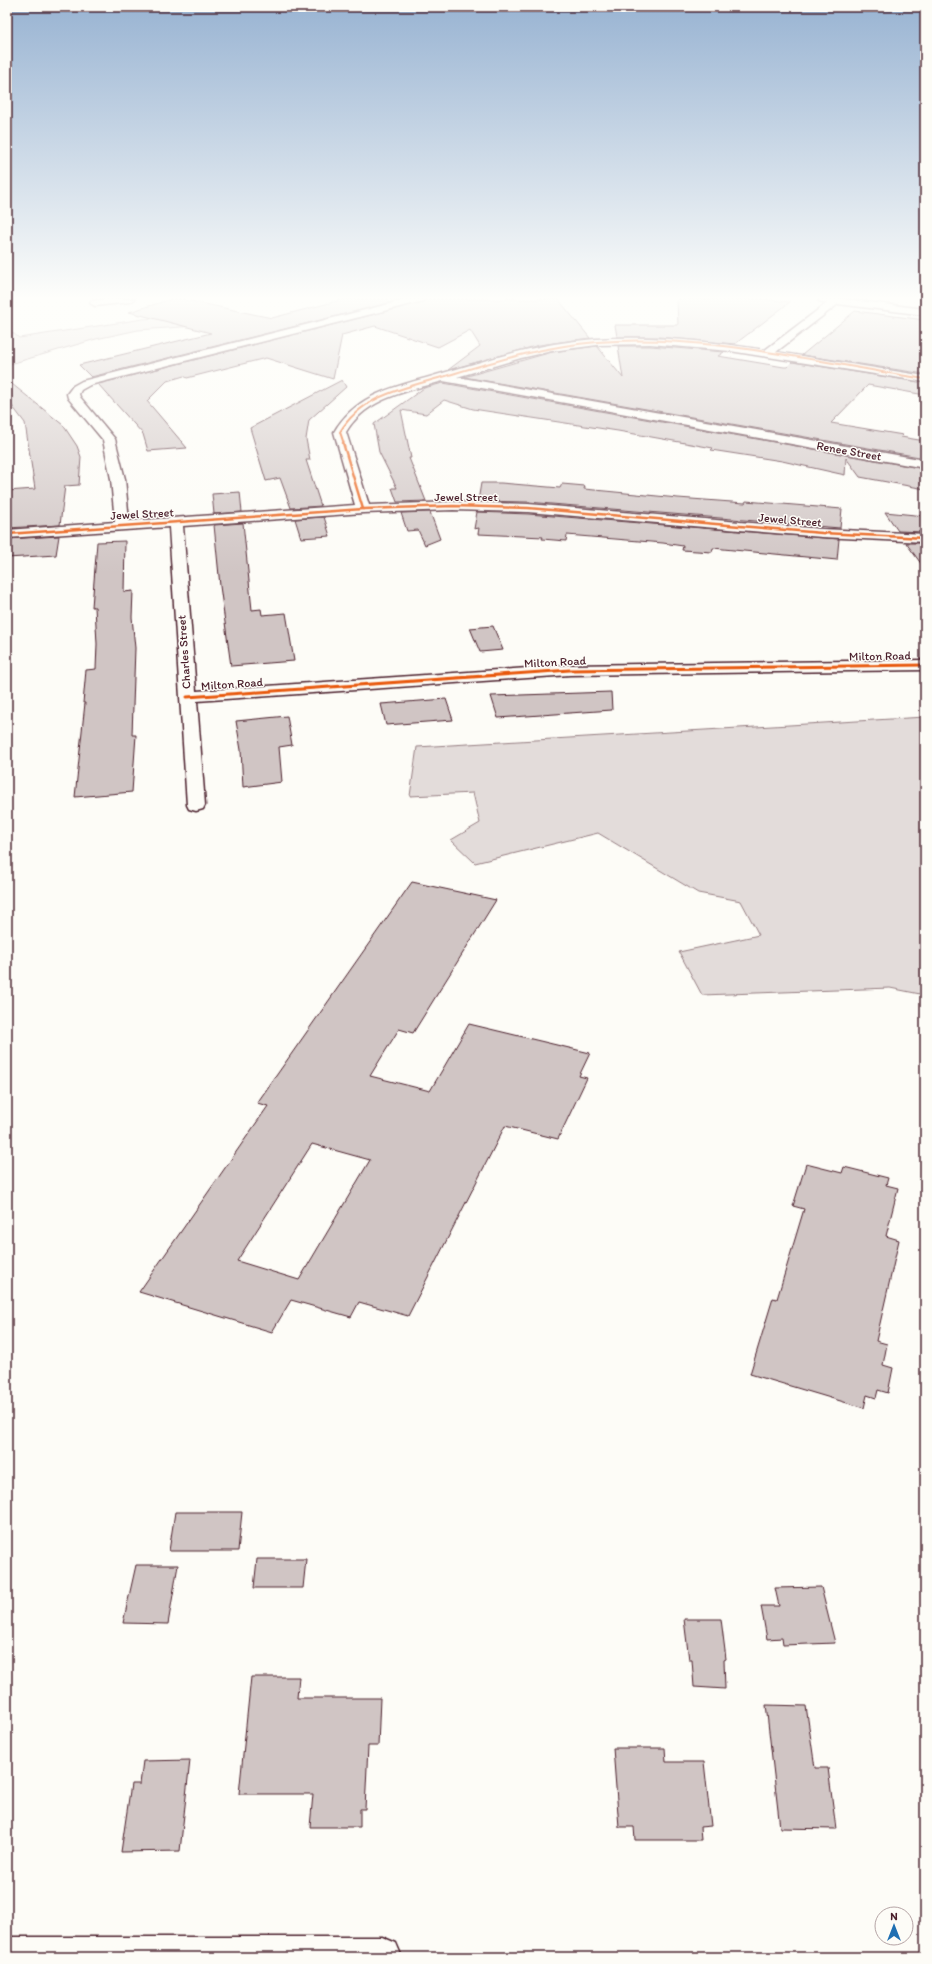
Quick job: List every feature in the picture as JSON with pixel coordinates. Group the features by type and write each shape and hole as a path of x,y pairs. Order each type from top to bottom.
{"street":[{"path":"75,391 73,394 74,398 109,439 118,479 122,526"},
{"path":"362,509 340,432 351,416 363,406 381,397 402,391"},
{"name":"Renee Street","path":"514,391 925,464"},
{"name":"Jewel Street","path":"7,534 362,509 453,506 528,508 822,533 925,538"},
{"name":"Charles Street","path":"176,522 187,698 196,805"},
{"name":"Milton Road","path":"187,698 570,670 925,665"},
{"path":"7,1957 382,1957"}],"shaded area":[{"path":"925,717 925,995 890,988 702,995 679,952 759,935 741,901 698,893 598,833 475,863 451,840 480,823 473,793 410,796 417,747"}],"building":[{"path":"7,391 20,391 63,425 77,446 81,457 79,485 65,486 60,525 7,528 7,491 35,489 25,423 7,399"},
{"path":"104,391 157,391 147,401 187,448 148,451 143,434"},
{"path":"322,391 342,391 309,420 306,439 310,460 306,460 321,506 291,508 280,478 266,481 250,428"},
{"path":"420,391 486,391 925,469 925,489 860,477 846,458 845,475 782,461 711,450 713,448 618,431 473,409 444,400 426,414 401,410 411,458 409,458 426,501 397,502 392,488 397,488 379,452 374,424"},
{"path":"542,391 862,391 831,423 903,435 901,437 925,441 925,458"},
{"path":"900,391 925,391 925,395"},
{"path":"481,483 501,483 560,488 562,484 585,486 584,489 678,498 745,503 746,501 842,509 840,528 528,502 478,501"},
{"path":"240,492 242,512 214,514 212,494"},
{"path":"430,512 440,539 425,545 418,530 407,531 401,513"},
{"path":"477,512 528,514 839,539 837,560 713,548 712,552 682,550 683,546 663,543 567,535 566,541 542,539 543,537 478,534 479,528 474,529"},
{"path":"885,512 925,516 925,532 898,531"},
{"path":"324,517 330,536 301,538 295,519"},
{"path":"243,523 252,610 261,609 262,615 286,613 294,661 231,666 220,586 214,525"},
{"path":"59,536 56,555 7,558 7,539"},
{"path":"125,541 124,592 133,591 132,617 135,648 132,735 136,735 132,792 75,797 85,703 83,703 86,670 96,669 97,644 95,607 92,607 97,542"},
{"path":"906,543 925,543 925,569"},
{"path":"493,626 503,650 480,652 470,628"},
{"path":"611,692 612,710 498,718 491,696"},
{"path":"446,699 453,720 386,725 381,704"},
{"path":"287,716 292,745 279,747 282,782 243,787 241,750 236,721"},
{"path":"412,882 496,900 413,1033 399,1029 370,1076 430,1091 469,1024 590,1053 579,1076 587,1078 558,1139 505,1126 408,1316 359,1302 351,1317 291,1300 272,1332 139,1292 268,1106 257,1103","holes":["312,1144 370,1160 299,1280 237,1261"]},
{"path":"806,1164 842,1173 844,1167 888,1178 886,1185 898,1188 886,1236 899,1240 876,1341 887,1344 883,1365 893,1368 888,1393 878,1390 876,1398 867,1395 864,1408 750,1374 773,1298 777,1299 804,1209 793,1206"},
{"path":"175,1512 242,1512 238,1551 169,1551"},
{"path":"257,1559 306,1559 303,1588 254,1588"},
{"path":"136,1565 178,1565 168,1624 123,1623"},
{"path":"821,1587 835,1643 783,1645 782,1638 767,1639 761,1606 779,1606 775,1588"},
{"path":"684,1619 721,1619 726,1659 724,1660 725,1689 694,1687 692,1660 689,1660"},
{"path":"251,1677 299,1677 297,1698 380,1698 378,1746 368,1746 365,1809 360,1809 360,1827 310,1827 313,1794 239,1794"},
{"path":"766,1705 806,1706 815,1768 828,1768 836,1829 780,1828"},
{"path":"613,1748 665,1748 666,1762 704,1762 711,1826 700,1827 701,1840 635,1840 634,1827 619,1827"},
{"path":"190,1760 180,1851 121,1852 131,1784 140,1784 143,1761"}],"cycle path":[{"path":"363,509 340,432 347,420 367,403 399,391"},
{"path":"7,534 363,509 453,506 528,508 822,533 925,538"},
{"path":"187,697 570,670 925,665"}]}
